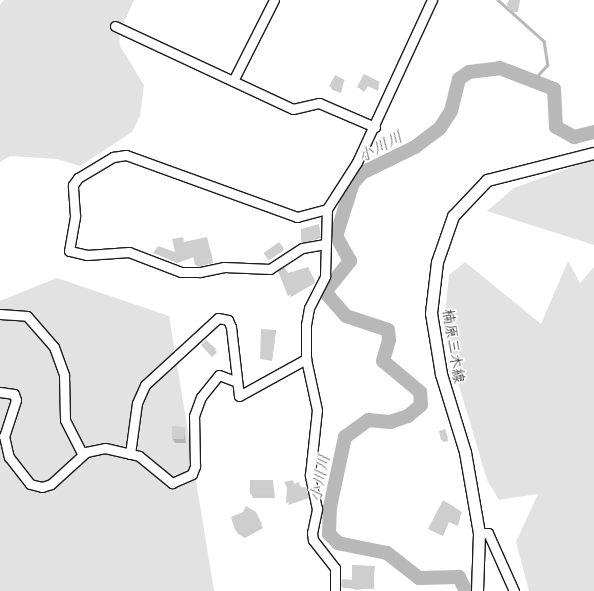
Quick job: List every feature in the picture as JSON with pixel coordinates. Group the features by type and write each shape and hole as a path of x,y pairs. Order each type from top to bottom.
{"main road":[{"name":"楠原三木線","path":"478,591 479,533 465,452 441,374 431,314 437,262 453,216 486,180 594,153"}],"street":[{"path":"233,81 274,0"},
{"path":"335,591 335,568 313,540 312,533 318,509 310,475 317,410 306,359 306,325 309,308 325,276 327,209 375,127 432,0"},
{"path":"115,26 293,109 319,103 375,127"},
{"path":"325,244 302,248 270,269 224,267 200,272 181,272 129,252 86,255 69,251 75,216 73,185 113,157 126,155 297,217 327,209"},
{"path":"0,314 27,316 54,347 64,375 65,420 83,455"},
{"path":"130,454 137,403 145,385 218,318 228,320 231,327 239,396 306,359"},
{"path":"0,392 14,394 16,400 2,436 9,457 21,475 42,487 70,469 83,455 105,448 130,454 153,465 172,482 181,482 192,474 195,466 194,416 201,398 220,375 237,382"},
{"path":"479,533 488,533 514,591"}],"shaded area":[{"path":"4,0 134,0 119,33 120,46 144,85 140,116 132,132 80,166 57,159 10,156 0,162 0,5"},
{"path":"594,159 594,245 487,211 514,188"},
{"path":"568,261 580,283 594,267 594,591 529,591 516,542 538,494 499,500 487,480 452,362 445,314 449,275 465,262 541,324"},
{"path":"57,278 169,316 214,591 0,591 0,301"}],"building":[{"path":"511,-1 515,-1 519,5 515,11 511,11 507,7 507,3"},
{"path":"364,74 380,82 376,89 366,84 363,90 357,87"},
{"path":"335,75 345,80 339,92 329,87"},
{"path":"319,224 320,236 301,242 301,229"},
{"path":"183,237 184,242 207,237 213,261 195,265 193,256 176,261 153,253 158,246 175,252 172,239"},
{"path":"279,242 284,249 269,260 264,253"},
{"path":"284,267 288,273 308,267 315,281 288,296 278,271"},
{"path":"261,329 276,330 272,360 260,359"},
{"path":"206,340 216,349 210,355 201,345"},
{"path":"172,426 185,427 184,439 172,439"},
{"path":"445,429 448,438 441,440 439,431"},
{"path":"250,480 273,480 273,494 250,494"},
{"path":"293,480 294,484 299,482 301,489 306,487 308,496 286,503 287,488 284,482"},
{"path":"443,500 462,512 456,525 448,521 441,535 428,529"},
{"path":"246,506 256,512 262,524 242,535 235,530 231,517 243,512"},
{"path":"352,565 375,566 373,587 357,590 341,586 342,579 352,580"}],"waterway":[{"path":"498,0 544,41 548,65 532,82"},
{"name":"小川川","path":"466,591 459,577 419,578 387,553 338,543 329,534 330,507 345,437 368,420 390,422 408,416 421,405 420,392 383,361 389,340 388,330 346,316 325,292 350,261 336,236 353,183 362,173 415,147 440,128 451,111 459,79 469,72 500,68 554,89 556,127 574,137 594,132"}]}
